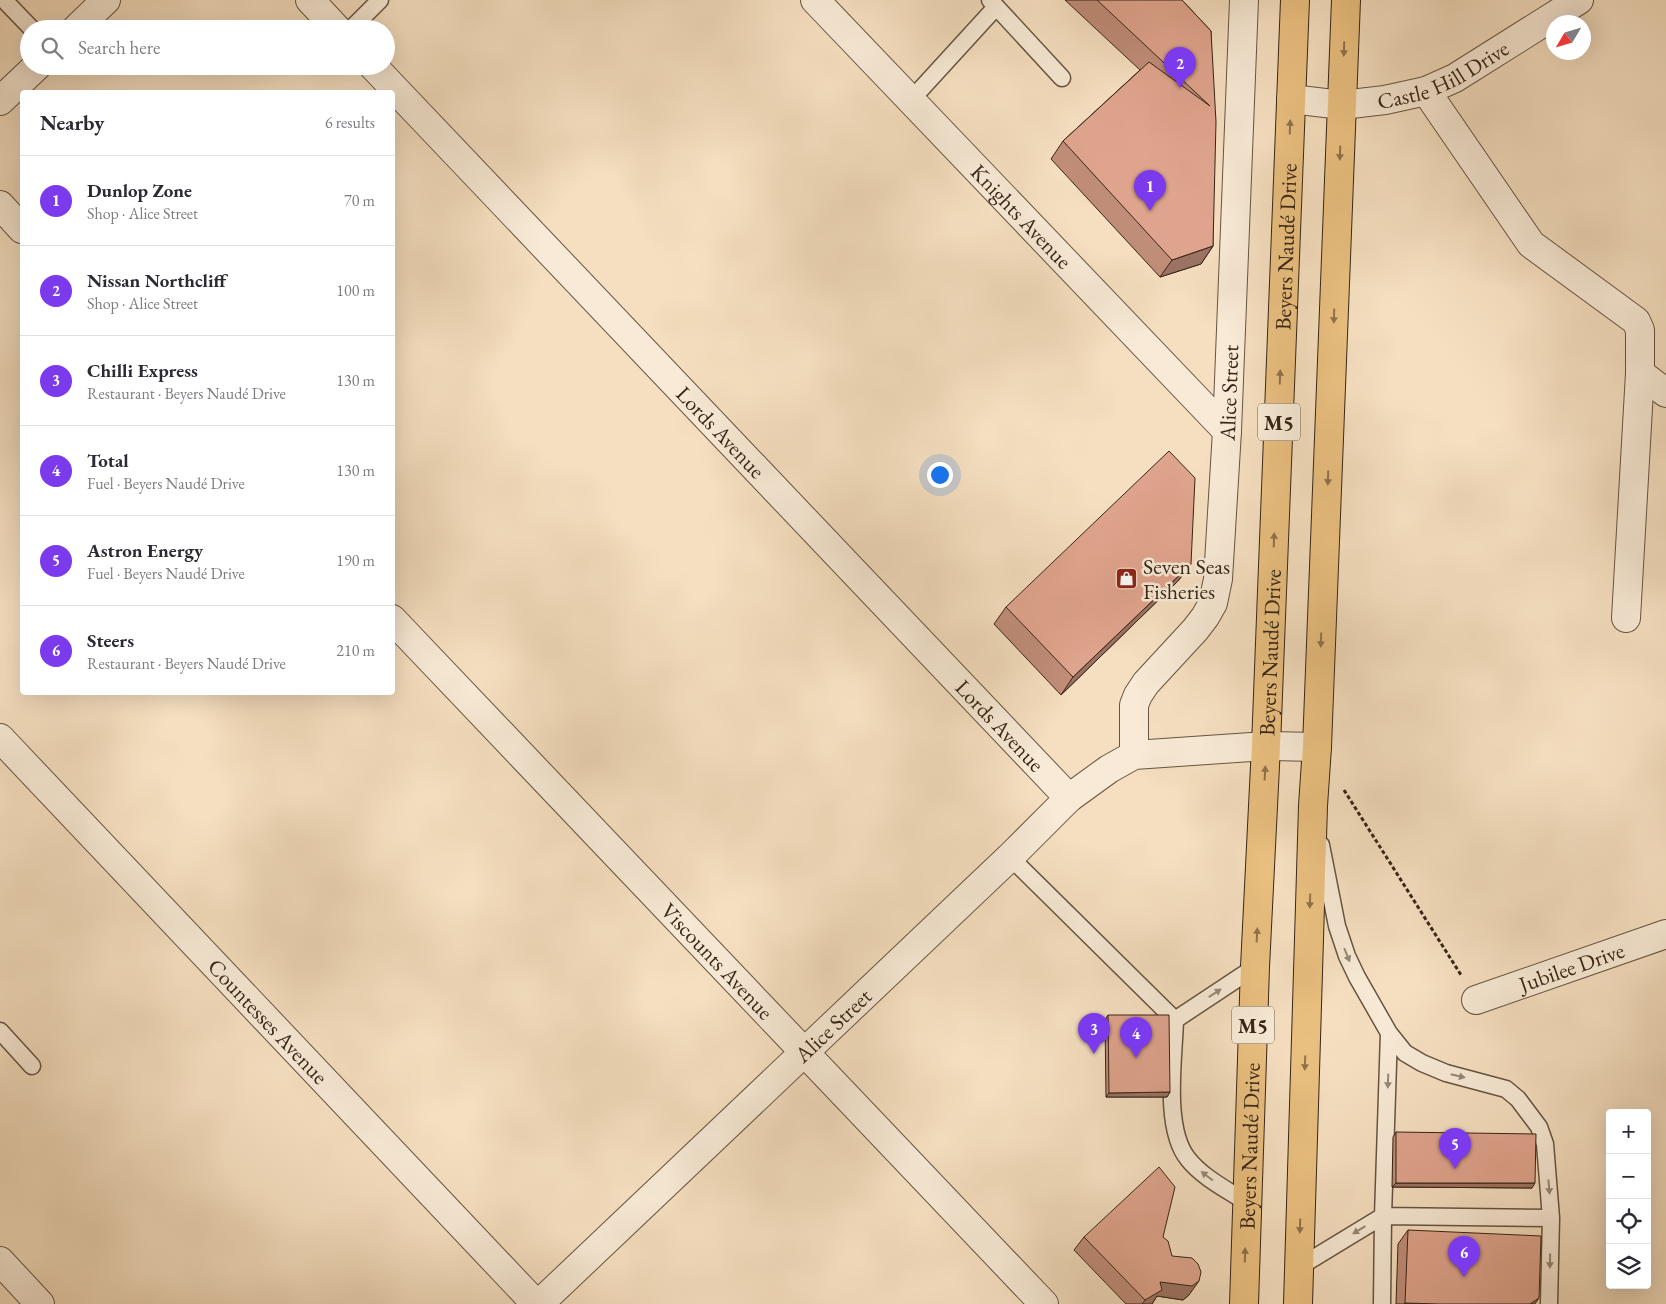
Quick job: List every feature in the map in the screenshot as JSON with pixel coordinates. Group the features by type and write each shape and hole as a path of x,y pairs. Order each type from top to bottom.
{"main road":[{"name":"Beyers Naudé Drive","path":"1244,1304 1255,967 1266,746 1295,0"},
{"name":"M5","path":"1298,1304 1313,806 1317,747 1346,0"}],"street":[{"path":"85,20 106,0"},
{"path":"310,0 329,20"},
{"name":"Knights Avenue","path":"815,0 1227,432"},
{"name":"Alice Street","path":"1134,755 1134,705 1138,696 1146,683 1205,617 1212,603 1218,579 1227,432 1244,0"},
{"name":"Castle Hill Drive","path":"1291,99 1342,105 1385,100 1426,91 1455,78 1579,0"},
{"path":"0,101 27,75"},
{"name":"Lords Avenue","path":"382,75 1069,798"},
{"path":"1426,91 1531,244 1636,321 1640,330 1640,373 1626,618"},
{"path":"0,205 20,227"},
{"path":"1640,373 1666,393"},
{"name":"Viscounts Avenue","path":"395,622 1044,1304"},
{"name":"Countesses Avenue","path":"0,738 537,1304"},
{"name":"Alice Street","path":"537,1304 804,1053 1010,857 1069,798 1109,769 1134,755 1266,746 1317,747"},
{"name":"Jubilee Drive","path":"1476,1000 1666,934"},
{"path":"0,1261 40,1304"}],"lane":[{"path":"4,0 23,20"},
{"path":"360,20 380,0"},
{"path":"911,100 993,3 1062,78"},
{"path":"1313,806 1337,926 1347,956 1389,1032 1405,1053 1422,1063 1446,1073 1506,1088 1518,1099 1539,1127 1545,1144 1551,1218 1549,1304"},
{"path":"1010,857 1175,1020 1171,1111 1176,1137 1187,1159 1199,1170 1247,1203"},
{"path":"1175,1020 1255,967"},
{"path":"0,1031 32,1066"},
{"path":"1382,1304 1389,1032"},
{"path":"1299,1267 1383,1216 1551,1218"}],"path":[{"path":"1344,789 1476,1000"}],"building":[{"path":"1097,0 1182,0 1211,31 1216,122 1213,246 1172,260 1063,141 1149,62 1210,106"},
{"path":"1169,451 1195,478 1191,564 1073,677 1006,607"},
{"path":"1108,1015 1169,1015 1170,1092 1109,1093"},
{"path":"1396,1132 1536,1134 1535,1183 1396,1183"},
{"path":"1159,1167 1175,1187 1163,1237 1168,1241 1172,1256 1192,1258 1198,1264 1201,1272 1199,1281 1192,1286 1160,1282 1162,1290 1145,1300 1084,1237"},
{"path":"1408,1230 1541,1236 1539,1298 1530,1304 1405,1303"}],"place":[{"name":"Nissan Northcliff","path":"1180,88"},
{"name":"Dunlop Zone","path":"1150,211"},
{"name":"Seven Seas Fisheries","path":"1127,579"},
{"name":"Chilli Express","path":"1094,1054"},
{"name":"Total","path":"1136,1058"},
{"name":"Astron Energy","path":"1455,1169"},
{"name":"Steers","path":"1464,1277"}]}
